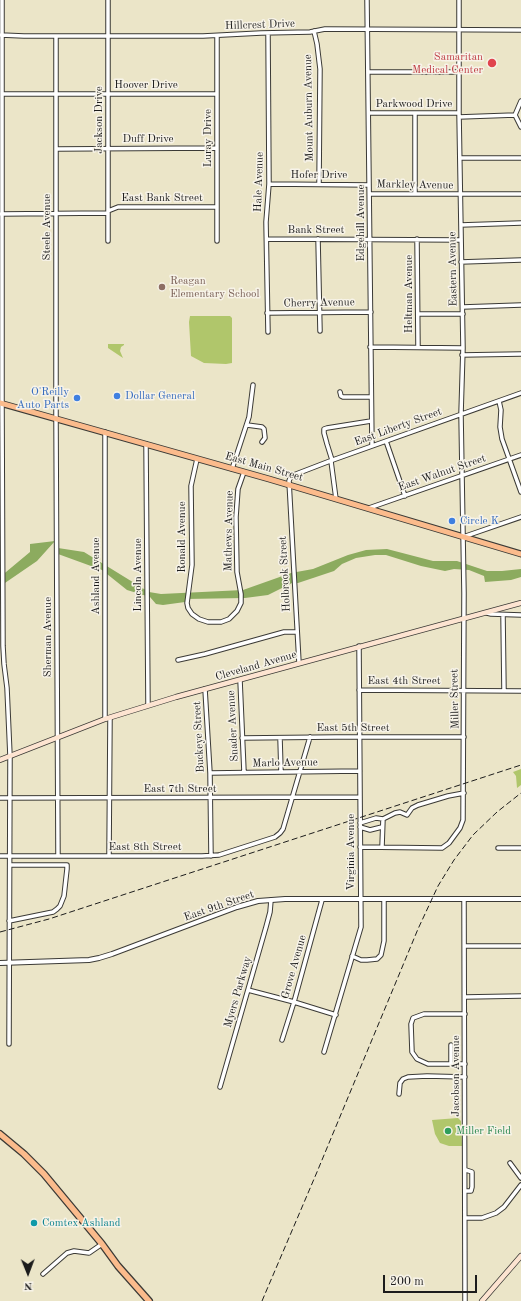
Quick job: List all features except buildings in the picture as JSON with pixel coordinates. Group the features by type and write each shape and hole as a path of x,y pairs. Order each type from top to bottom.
{"highway":[{"path":"0,1134 24,1154 44,1174 102,1244 118,1266 149,1301"}],"main road":[{"name":"East Main Street","path":"1,403 369,508 520,553"},
{"name":"Cleveland Avenue","path":"0,760 108,718 148,705 359,646 521,603"},
{"path":"482,1301 521,1256"}],"street":[{"path":"2,0 1,516 4,657 10,756 9,1044"},
{"name":"Jackson Drive","path":"108,0 108,241"},
{"name":"Edgehill Avenue","path":"368,0 372,446"},
{"name":"Eastern Avenue","path":"459,0 459,115 463,307 461,414 463,537"},
{"name":"Hillcrest Drive","path":"1,35 217,36 314,31 325,29 521,30"},
{"name":"Mount Auburn Avenue","path":"314,31 320,69 319,184"},
{"name":"Hale Avenue","path":"268,33 269,184 266,222 268,332"},
{"name":"Steele Avenue","path":"56,36 56,418"},
{"name":"Luray Drive","path":"217,36 217,241"},
{"path":"369,72 460,72"},
{"name":"Hoover Drive","path":"2,94 217,94"},
{"path":"521,101 515,114 521,128"},
{"name":"Parkwood Drive","path":"369,113 459,115 515,114"},
{"path":"415,114 415,194"},
{"name":"Duff Drive","path":"56,149 217,148"},
{"path":"460,158 521,158"},
{"name":"Hofer Drive","path":"269,184 369,185"},
{"name":"Markley Avenue","path":"370,194 521,194"},
{"name":"East Bank Street","path":"1,214 108,212 111,209 118,207 216,207"},
{"path":"461,224 521,223"},
{"name":"Bank Street","path":"267,239 461,240"},
{"path":"318,239 320,331"},
{"name":"Heltman Avenue","path":"417,239 418,348"},
{"path":"461,262 521,260"},
{"path":"463,307 521,305"},
{"name":"Cherry Avenue","path":"267,313 371,312"},
{"path":"418,314 463,314"},
{"path":"370,347 463,348"},
{"path":"462,355 521,354"},
{"path":"232,469 247,425 251,406 252,386"},
{"path":"340,392 341,396 343,397 371,397"},
{"name":"East Liberty Street","path":"289,485 292,475 521,393"},
{"path":"499,401 501,410 501,434 521,492"},
{"name":"Sherman Avenue","path":"56,418 58,856"},
{"path":"336,499 332,460 326,444 324,429 371,421"},
{"path":"247,425 262,427 264,429 265,435 262,442"},
{"name":"Ashland Avenue","path":"105,432 109,856"},
{"path":"386,441 405,496"},
{"name":"Lincoln Avenue","path":"146,444 148,705"},
{"name":"East Walnut Street","path":"369,508 521,455"},
{"name":"Ronald Avenue","path":"197,459 191,486 192,565 187,604 190,611 196,617 204,621 214,623"},
{"name":"Mathews Avenue","path":"214,623 223,622 232,617 241,603 237,572 236,517 238,489 244,472"},
{"name":"Holbrook Street","path":"289,485 299,663"},
{"path":"463,537 521,517"},
{"name":"Miller Street","path":"382,847 442,848 447,846 462,825 464,816 463,537"},
{"path":"486,612 491,614 521,615"},
{"path":"503,615 504,690"},
{"path":"178,660 284,632 297,632"},
{"name":"Virginia Avenue","path":"324,1052 361,927 359,646"},
{"name":"Snader Avenue","path":"240,680 244,772"},
{"name":"Buckeye Street","path":"205,689 210,773 211,856"},
{"name":"East 4th Street","path":"359,690 521,691"},
{"path":"292,798 310,737"},
{"name":"East 5th Street","path":"242,738 464,737"},
{"path":"280,738 281,772"},
{"name":"Marlo Avenue","path":"210,773 360,771"},
{"path":"360,825 376,818 383,819 400,812 407,814 412,808 418,805 448,796 464,794"},
{"name":"East 7th Street","path":"0,798 360,798"},
{"name":"East 8th Street","path":"0,856 211,856 275,837 282,829 292,798"},
{"path":"360,847 382,847 383,819"},
{"path":"360,825 370,830 382,827"},
{"path":"498,848 521,848"},
{"path":"9,921 53,912 57,909 60,906 64,896 67,869 67,865 10,865"},
{"name":"East 9th Street","path":"0,963 89,960 99,958 237,907 258,901 360,899 521,899"},
{"path":"352,956 361,960 367,960 377,959 381,955 384,941 384,899"},
{"name":"Jacobson Avenue","path":"464,899 466,1170 465,1301"},
{"name":"Myers Parkway","path":"220,1087 270,916 271,900"},
{"name":"Grove Avenue","path":"282,1040 322,900"},
{"path":"465,946 521,946"},
{"path":"248,990 336,1015"},
{"path":"465,997 521,996"},
{"path":"465,1014 429,1014 413,1018 412,1021 412,1052 417,1059 428,1064 465,1064"},
{"path":"451,1045 451,1064"},
{"path":"399,1094 400,1083 403,1079 408,1077 465,1077"},
{"path":"510,1163 521,1178"},
{"path":"466,1170 472,1172 472,1187 471,1191 466,1191"},
{"path":"465,1218 486,1218 496,1213 504,1207 521,1185"},
{"path":"43,1274 67,1253 74,1251 89,1253 102,1244"}],"green space":[{"path":"190,316 230,316 232,318 232,363 204,363 191,356"},
{"path":"108,344 124,344 120,351 123,358 108,348"},
{"path":"55,541 37,561 2,585 0,600 0,577 30,552 30,544"},
{"path":"58,548 84,552 149,592 161,594 243,590 291,573 313,569 348,555 366,550 387,549 433,561 457,561 487,571 521,569 521,577 511,580 485,582 484,576 469,570 454,569 445,571 421,566 386,555 375,555 356,558 342,564 334,571 298,583 292,583 268,595 245,598 185,599 185,602 163,605 156,604 150,597 127,590 102,570 58,554"},
{"path":"521,769 521,785 517,788 516,776 513,772"},
{"name":"Miller Field","path":"458,1118 461,1121 462,1146 449,1146 440,1143 435,1134 432,1120"}],"railway":[{"path":"0,932 49,919 521,765"},
{"path":"262,1301 418,929 438,886 454,860 473,835 497,812 521,793"}],"place":[{"name":"Samaritan Medical Center","path":"492,63"},
{"name":"Reagan Elementary School","path":"162,287"},
{"name":"Dollar General","path":"117,396"},
{"name":"O'Reilly Auto Parts","path":"77,398"},
{"name":"Circle K","path":"452,521"},
{"name":"Miller Field","path":"448,1131"},
{"name":"Comtex Ashland","path":"34,1223"}]}
